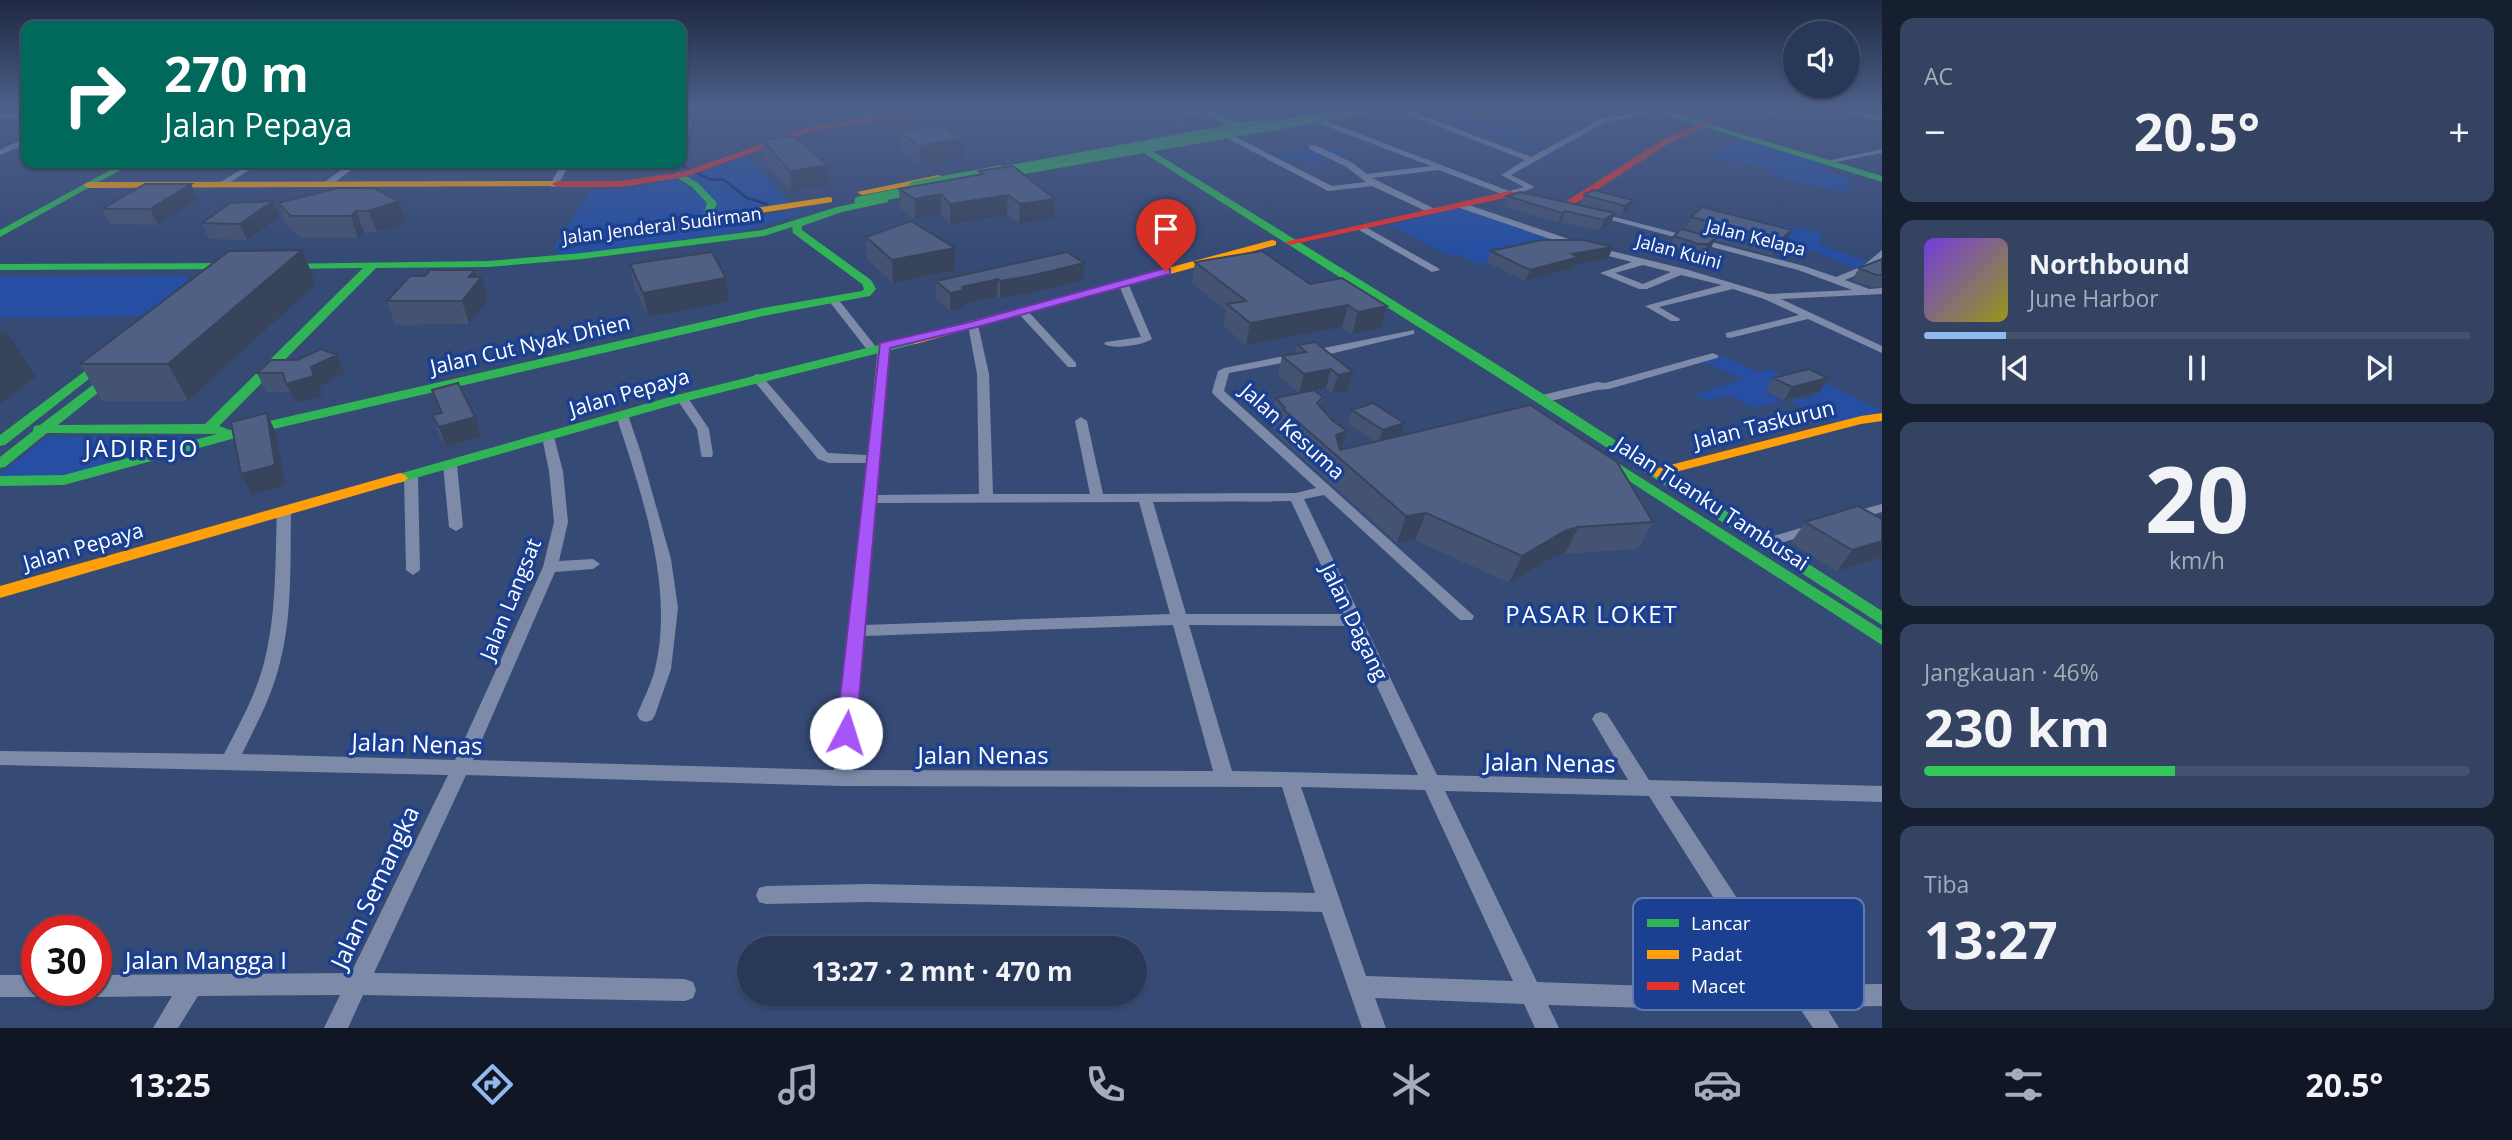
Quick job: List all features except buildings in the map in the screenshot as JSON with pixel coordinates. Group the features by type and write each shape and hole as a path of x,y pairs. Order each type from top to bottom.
{"main road":[{"path":"88,185 621,184 679,175 735,155"},
{"path":"744,234 815,209 941,181 1090,155"},
{"name":"Jalan Jenderal Sudirman","path":"0,267 226,266 256,258 526,250 610,241 729,217 1097,155"},
{"path":"729,217 815,209 1113,155"},
{"name":"Jalan Tuanku Tambusai","path":"1139,155 1882,639"},
{"name":"Jalan Tuanku Tambusai","path":"1142,155 1290,242 1542,399 1882,618"},
{"path":"1290,242 1509,194 1571,209 1647,155"},
{"path":"1803,155 1882,179"},
{"path":"0,225 112,168"},
{"path":"0,233 114,168"},
{"name":"Jalan Jenderal Sudirman","path":"0,252 256,258 373,265 488,264 553,259 764,233 851,207 1016,169"},
{"path":"679,175 698,187 712,203 709,214 688,227"},
{"path":"802,221 797,225 797,232 816,246"},
{"path":"764,233 791,234 816,246"},
{"name":"Jalan Pepaya","path":"0,592 757,377 973,325 1272,243"},
{"name":"Jalan Cut Nyak Dhien","path":"0,481 64,480 236,433 763,312 866,294 870,285 816,246"},
{"path":"226,283 256,258"},
{"path":"209,428 373,265"},
{"path":"205,282 226,266"},
{"path":"0,442 125,344"},
{"path":"0,464 128,361"},
{"name":"Jalan Taskurun","path":"1657,473 1882,417"},
{"path":"16,429 209,428 236,433"}],"street":[{"path":"1273,155 1331,189 1373,183"},
{"path":"1329,155 1348,164 1373,183 1432,211"},
{"path":"1406,155 1509,194 1530,188 1504,176 1540,155"},
{"path":"1518,155 1531,160"},
{"path":"1826,162 1862,155"},
{"path":"220,185 248,168"},
{"path":"326,185 349,168"},
{"path":"554,185 563,168"},
{"path":"1364,177 1438,168"},
{"name":"Jalan Kuini","path":"1460,205 1580,246 1732,285 1768,298 1882,350"},
{"name":"Jalan Kelapa","path":"1591,214 1801,268 1869,292"},
{"path":"1362,228 1435,270"},
{"path":"1837,280 1866,268 1881,253"},
{"path":"1645,262 1605,273 1643,286 1682,271"},
{"path":"1110,344 1147,339 1123,283"},
{"path":"1675,319 1650,306 1732,285"},
{"path":"1768,298 1882,291"},
{"path":"834,301 878,347 873,459 842,778"},
{"path":"1022,311 1072,365"},
{"path":"1730,335 1809,316"},
{"path":"973,325 983,374 986,497"},
{"name":"Jalan Kesuma","path":"1410,332 1224,371 1218,392 1466,616"},
{"path":"1542,399 1597,386 1605,387 1713,356"},
{"path":"757,377 823,456 830,459 873,459"},
{"path":"682,398 703,429 707,454"},
{"path":"622,415 664,559 670,608 663,669 646,715"},
{"path":"1081,421 1097,497"},
{"name":"Jalan Langsat","path":"460,769 550,567 561,522 556,471 548,438"},
{"path":"450,465 456,527"},
{"path":"411,476 413,570"},
{"path":"869,499 1296,497 1327,490"},
{"path":"1145,497 1225,780"},
{"name":"Jalan Dagang","path":"1296,497 1547,1028"},
{"path":"1765,543 1882,508"},
{"path":"229,761 255,708 270,668 280,617 284,510"},
{"path":"550,567 593,564"},
{"path":"856,631 1178,619 1353,620"},
{"path":"1601,719 1727,898"},
{"name":"Jalan Nenas","path":"0,758 229,761 842,778 1289,779 1882,794"},
{"name":"Jalan Semangka","path":"336,1028 460,769"},
{"path":"1289,779 1329,903 1374,1028"},
{"path":"766,895 867,893 1329,903"},
{"name":"Jalan Mangga I","path":"112,986 357,984 685,990"},
{"path":"165,1028 192,985"},
{"path":"0,986 21,986"},
{"path":"1360,987 1633,997"},
{"path":"1864,995 1882,995"},
{"path":"1811,1010 1827,1028"}],"shaded area":[{"path":"1350,155 1315,160 1325,167 1298,159 1268,157"},
{"path":"1796,155 1830,165 1819,169 1852,178 1846,193 1769,175 1775,169 1707,157"},
{"path":"746,156 792,205 715,217 664,232 553,249 592,190 632,187 670,180"},
{"path":"1464,207 1567,244 1478,264 1459,254 1450,256 1390,225"},
{"path":"820,208 740,232 558,256 558,250 684,231 734,218"},
{"path":"1722,213 1823,233 1818,244 1867,262 1856,269 1815,251 1708,225"},
{"path":"185,276 190,283 147,316 0,318 0,277"},
{"path":"1725,357 1758,372 1770,369 1789,381 1763,390 1782,401 1753,408 1731,396 1706,400 1695,395 1744,379 1703,361"},
{"path":"1806,374 1882,411 1836,423 1791,401 1801,398 1805,400 1823,392 1801,380"},
{"path":"47,437 194,437 204,441 66,478 0,478 0,474"}],"waterway":[{"path":"697,173 709,179 724,180 747,198 767,204"}],"traffic: fast":[{"path":"976,172 1072,155"},
{"path":"987,176 1107,155"},
{"path":"1152,155 1496,370 1882,619"},
{"path":"1803,155 1882,179"},
{"path":"0,234 120,168"},
{"path":"913,186 1000,170"},
{"path":"679,175 695,185 712,203 709,214 691,226"},
{"path":"859,201 929,187"},
{"path":"278,266 488,264 582,256 764,233 840,209 885,200"},
{"path":"0,481 64,480 236,433 763,312 866,294 870,289 867,282 797,231 797,225 802,221"},
{"path":"209,428 373,265"},
{"path":"0,267 240,266"},
{"path":"400,478 682,398 915,340"},
{"path":"0,442 109,357"},
{"path":"0,464 115,372"},
{"path":"39,429 209,428 223,431"},
{"path":"1597,454 1882,639"}],"traffic: slow":[{"path":"862,192 938,178"},
{"path":"88,185 557,184"},
{"path":"677,229 748,212 829,200"},
{"path":"915,340 1272,243"},
{"path":"1656,473 1861,420 1882,417"},
{"path":"0,592 400,478"}],"traffic: jam":[{"path":"557,184 621,184 685,174 737,155"},
{"path":"1290,242 1509,194 1564,207 1645,155"}],"district":[{"name":"JADIREJO","path":"142,447"},
{"name":"PASAR LOKET","path":"1592,613"}],"route":[{"path":"846,733 884,346 973,325 1166,271"}]}
